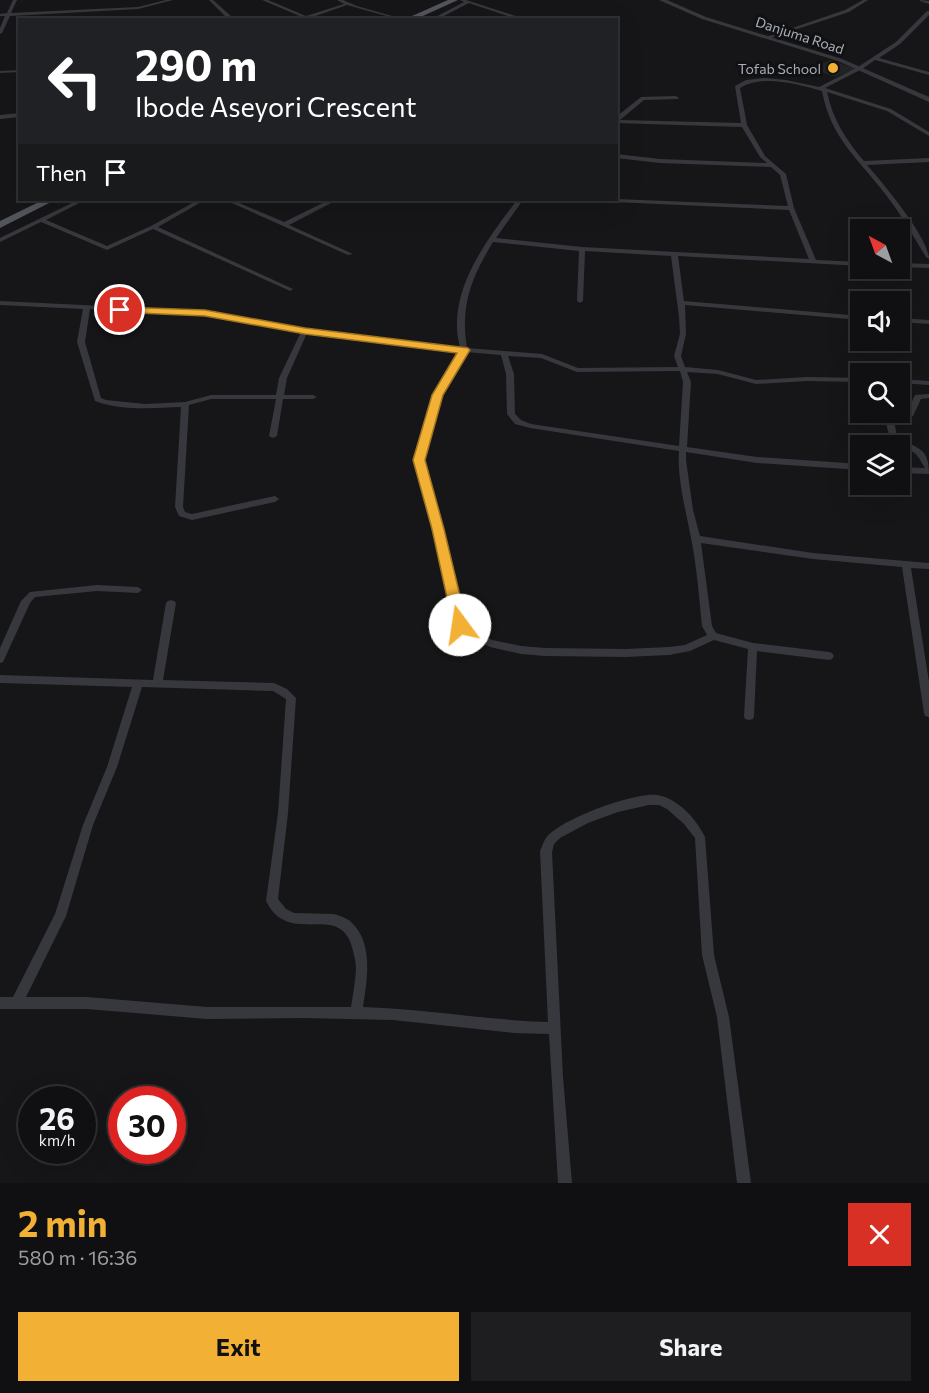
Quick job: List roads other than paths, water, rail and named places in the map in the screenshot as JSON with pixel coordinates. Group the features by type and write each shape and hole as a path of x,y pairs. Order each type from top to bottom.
{"main road":[{"path":"401,18 443,0"},
{"path":"402,18 454,0"},
{"path":"0,218 35,201"},
{"path":"0,225 48,201"}],"street":[{"path":"0,33 15,0"},
{"path":"0,15 138,8 171,0"},
{"path":"211,0 230,18"},
{"path":"264,0 304,17 347,4"},
{"path":"339,0 396,18"},
{"path":"462,0 520,18"},
{"name":"Danjuma Road","path":"662,0 698,16 860,68 929,100"},
{"path":"768,37 847,10 866,0"},
{"path":"922,0 929,3"},
{"path":"436,18 468,2"},
{"path":"69,18 71,12"},
{"path":"822,88 860,68 905,37 929,12"},
{"path":"874,58 929,74"},
{"path":"0,72 18,71"},
{"path":"813,261 791,208 783,174 763,157 744,125 737,87 746,80 822,88 890,110 929,134"},
{"path":"822,88 836,131 864,163 905,217 929,257"},
{"path":"618,118 644,98 676,98"},
{"path":"0,117 18,115"},
{"path":"618,120 744,125"},
{"path":"618,156 660,161 774,165"},
{"path":"864,163 929,160"},
{"path":"0,240 79,201"},
{"path":"40,220 107,248 153,227 199,201"},
{"path":"230,201 350,254"},
{"path":"285,224 331,201"},
{"path":"519,201 475,268 463,300 461,340 464,350 438,395 419,460 460,625 468,632 490,643 521,650 625,653 669,651 687,648 713,636 753,647 829,656"},
{"path":"618,201 791,208"},
{"path":"153,227 290,289"},
{"path":"493,240 582,249 850,263"},
{"path":"580,301 582,249"},
{"path":"674,253 683,333 677,356 678,364 683,369 687,382 683,449 689,510 696,539 707,626 713,636"},
{"path":"910,265 929,266"},
{"path":"0,303 190,312 423,347 542,356 577,370 683,369 718,372 756,382 807,379 850,380"},
{"path":"680,303 850,317"},
{"path":"87,308 81,342 98,399 105,402 145,406 185,404 211,397 313,397"},
{"path":"910,321 929,322"},
{"path":"273,436 278,397 305,331"},
{"path":"504,353 510,374 510,414 518,422 530,426 757,460 850,466"},
{"path":"910,382 929,383"},
{"path":"910,470 929,470 919,452 894,440 891,435 890,420 910,414 918,398 929,396"},
{"path":"185,404 180,458 179,507 182,514 192,517 275,499"},
{"path":"696,539 813,556 929,566"},
{"path":"906,564 929,713"},
{"path":"0,659 26,601 33,594 97,588 138,590"},
{"path":"158,684 171,603"},
{"path":"749,716 753,647"},
{"path":"0,679 274,687 291,698 283,813 272,901 275,908 288,917 340,920 350,927 361,957 356,1013"},
{"path":"16,1003 60,916 88,825 112,767 138,683"},
{"path":"564,1183 546,851 549,842 587,818 616,807 659,800 668,804 694,828 700,837 708,955 723,1017 744,1183"},
{"path":"0,1003 127,1005 207,1014 393,1014 514,1027 555,1028"}],"place":[{"name":"Tofab School","path":"833,68"}]}
